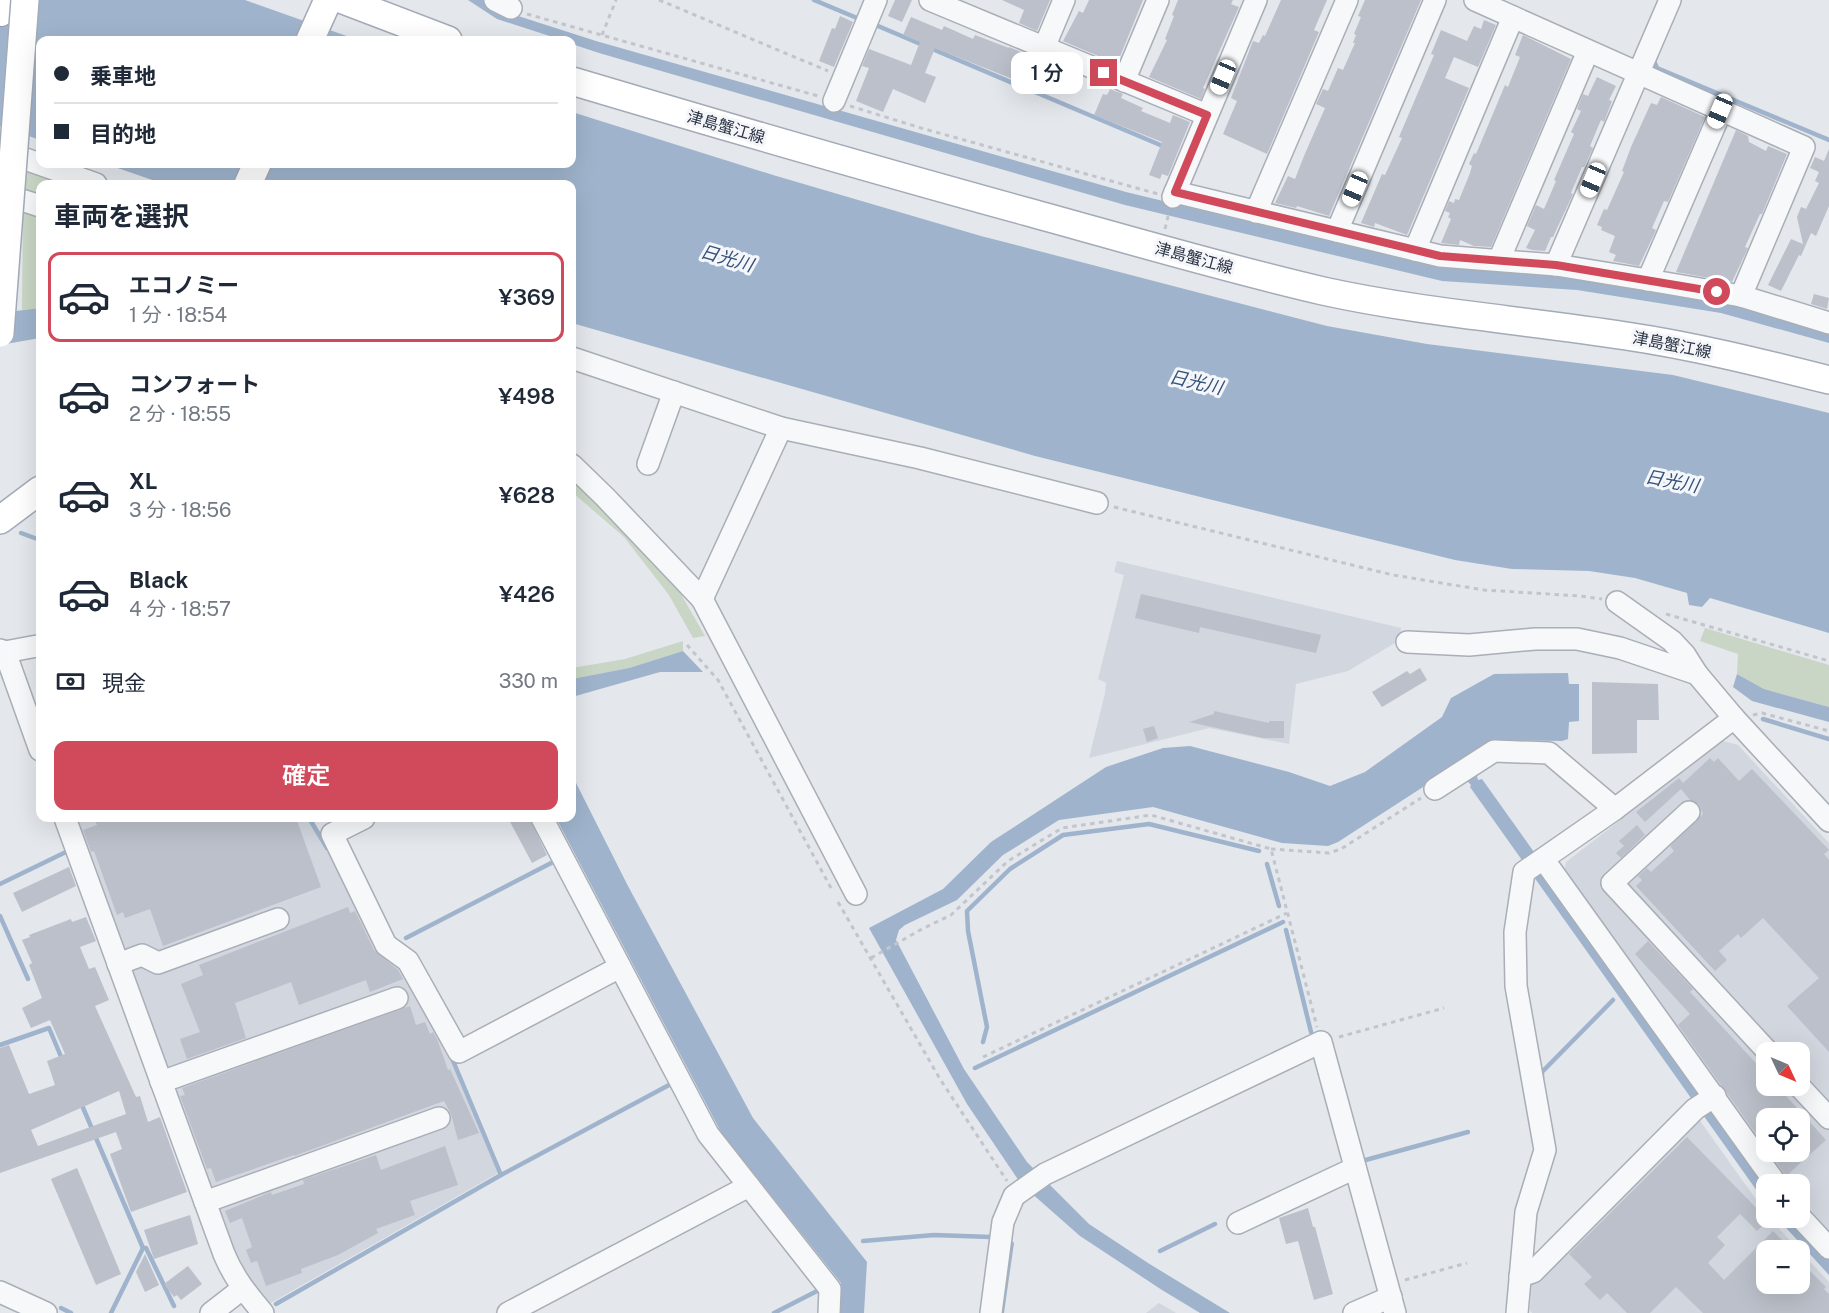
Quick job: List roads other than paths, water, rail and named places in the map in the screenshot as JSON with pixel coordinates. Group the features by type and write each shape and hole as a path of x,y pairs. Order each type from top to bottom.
{"highway":[{"path":"0,10 1,0"}],"main road":[{"path":"0,333 25,0"},
{"path":"312,36 331,5 435,36"},
{"name":"津島蟹江線","path":"576,82 826,156 1229,268 1316,289 1414,308 1629,336 1829,380"},
{"path":"0,520 36,493"}],"street":[{"path":"834,101 876,0"},
{"path":"930,0 971,8 1044,48 1207,115"},
{"path":"1044,48 1064,0"},
{"path":"1124,81 1158,0"},
{"path":"1256,0 1174,195 1440,256 1556,265 1648,280 1740,296 1828,320"},
{"path":"1256,212 1347,0"},
{"path":"1337,231 1435,0"},
{"path":"1475,0 1804,147 1740,296"},
{"path":"1556,265 1670,0"},
{"path":"1415,250 1513,17"},
{"path":"1499,260 1588,51"},
{"path":"1648,280 1720,111"},
{"path":"0,150 36,163"},
{"path":"51,168 85,180"},
{"path":"0,193 36,205"},
{"path":"576,359 781,428 920,458 1097,503"},
{"path":"648,464 674,392"},
{"path":"702,599 781,428"},
{"path":"576,469 702,599 847,897"},
{"path":"1617,602 1672,641 1734,718 1829,821"},
{"path":"1407,642 1468,645 1535,639 1577,639 1620,648 1697,674"},
{"path":"36,646 2,651 36,740"},
{"path":"1517,1313 1526,1212 1545,1150 1516,986 1515,932 1536,864 1615,809 1734,718"},
{"path":"1435,789 1494,751 1549,753 1615,809"},
{"path":"1689,812 1612,883 1759,1042"},
{"path":"66,822 224,1254 242,1289 263,1313"},
{"path":"356,822 332,834 386,945 408,961 459,1052 621,967"},
{"path":"544,822 708,1134 830,1289 829,1313"},
{"path":"1536,864 1707,1101 1768,1174"},
{"path":"118,964 142,955 158,963 278,919"},
{"path":"161,1082 397,998"},
{"path":"991,1313 1003,1222 1017,1194 1045,1174 1321,1041 1391,1298 1354,1313"},
{"path":"1808,1096 1829,1118"},
{"path":"1520,1276 1533,1272 1707,1101"},
{"path":"205,1202 439,1118"},
{"path":"1238,1223 1355,1168"},
{"path":"508,1313 748,1186"},
{"path":"1810,1228 1829,1248"},
{"path":"211,1313 242,1289"},
{"path":"0,1293 46,1313"}],"water":[{"path":"0,0 245,0 347,36 36,36 36,139 0,126"},
{"path":"468,0 486,0 509,13 596,41 1126,192 1437,267 1572,276 1723,301 1829,329 1829,343 1721,313 1577,290 1442,281 1125,205 599,53 576,45 576,36 550,36 497,19"},
{"name":"日光川","path":"576,113 773,175 981,236 1327,326 1427,344 1673,375 1829,413 1829,633 1710,598 1702,607 1689,605 1687,593 1635,578 1589,571 1512,569 1455,560 1035,456 576,324 576,180 152,180 118,168 576,168"},
{"path":"36,308 36,339 0,345 0,313"},
{"path":"683,651 703,672 660,672 576,696 576,678 629,668"},
{"path":"1568,673 1569,684 1579,684 1579,721 1569,722 1568,739 1562,741 1498,740 1490,743 1476,772 1478,780 1482,779 1763,1174 1756,1174 1756,1190 1470,787 1471,785 1454,767 1338,842 1328,846 1282,843 1153,807 1059,820 1003,855 957,900 905,925 899,930 896,940 964,1069 1027,1162 1089,1224 1230,1313 1200,1313 1080,1236 1021,1184 967,1104 869,928 943,889 991,842 1106,767 1163,748 1190,746 1289,772 1330,786 1365,772 1442,717 1451,698 1494,674"},
{"path":"1737,674 1764,689 1829,707 1829,722 1752,701 1733,687"},
{"path":"576,783 628,886 753,1118 867,1262 864,1313 840,1313 841,1283 722,1134 558,822 576,822"},
{"path":"1786,1228 1803,1228 1829,1255 1829,1275 1810,1254 1810,1240 1797,1240"},
{"path":"1009,1238 1014,1243 1004,1313 998,1313"}],"waterway":[{"path":"814,0 857,18"},
{"path":"878,26 1027,89"},
{"path":"1656,57 1654,61 1657,68 1829,140"},
{"path":"1035,92 1165,147"},
{"path":"21,533 36,539"},
{"path":"1763,719 1829,739"},
{"path":"311,822 327,848"},
{"path":"983,1042 987,1027 968,931 967,911 1010,869 1063,835 1149,824 1259,851"},
{"path":"0,884 68,851"},
{"path":"406,938 557,860"},
{"path":"1267,864 1279,906"},
{"path":"0,916 28,979"},
{"path":"975,1068 1283,922"},
{"path":"1286,930 1311,1032"},
{"path":"1542,1078 1542,1072 1613,1000"},
{"path":"0,1045 49,1028 62,1059"},
{"path":"451,1056 501,1175"},
{"path":"276,1304 501,1175 669,1085"},
{"path":"81,1103 143,1248 146,1248 174,1306"},
{"path":"1362,1161 1468,1132"},
{"path":"1160,1251 1215,1224"},
{"path":"863,1241 934,1235 991,1237"},
{"path":"111,1313 143,1248"},
{"path":"774,1313 819,1290"},
{"path":"61,1308 71,1313"}]}
